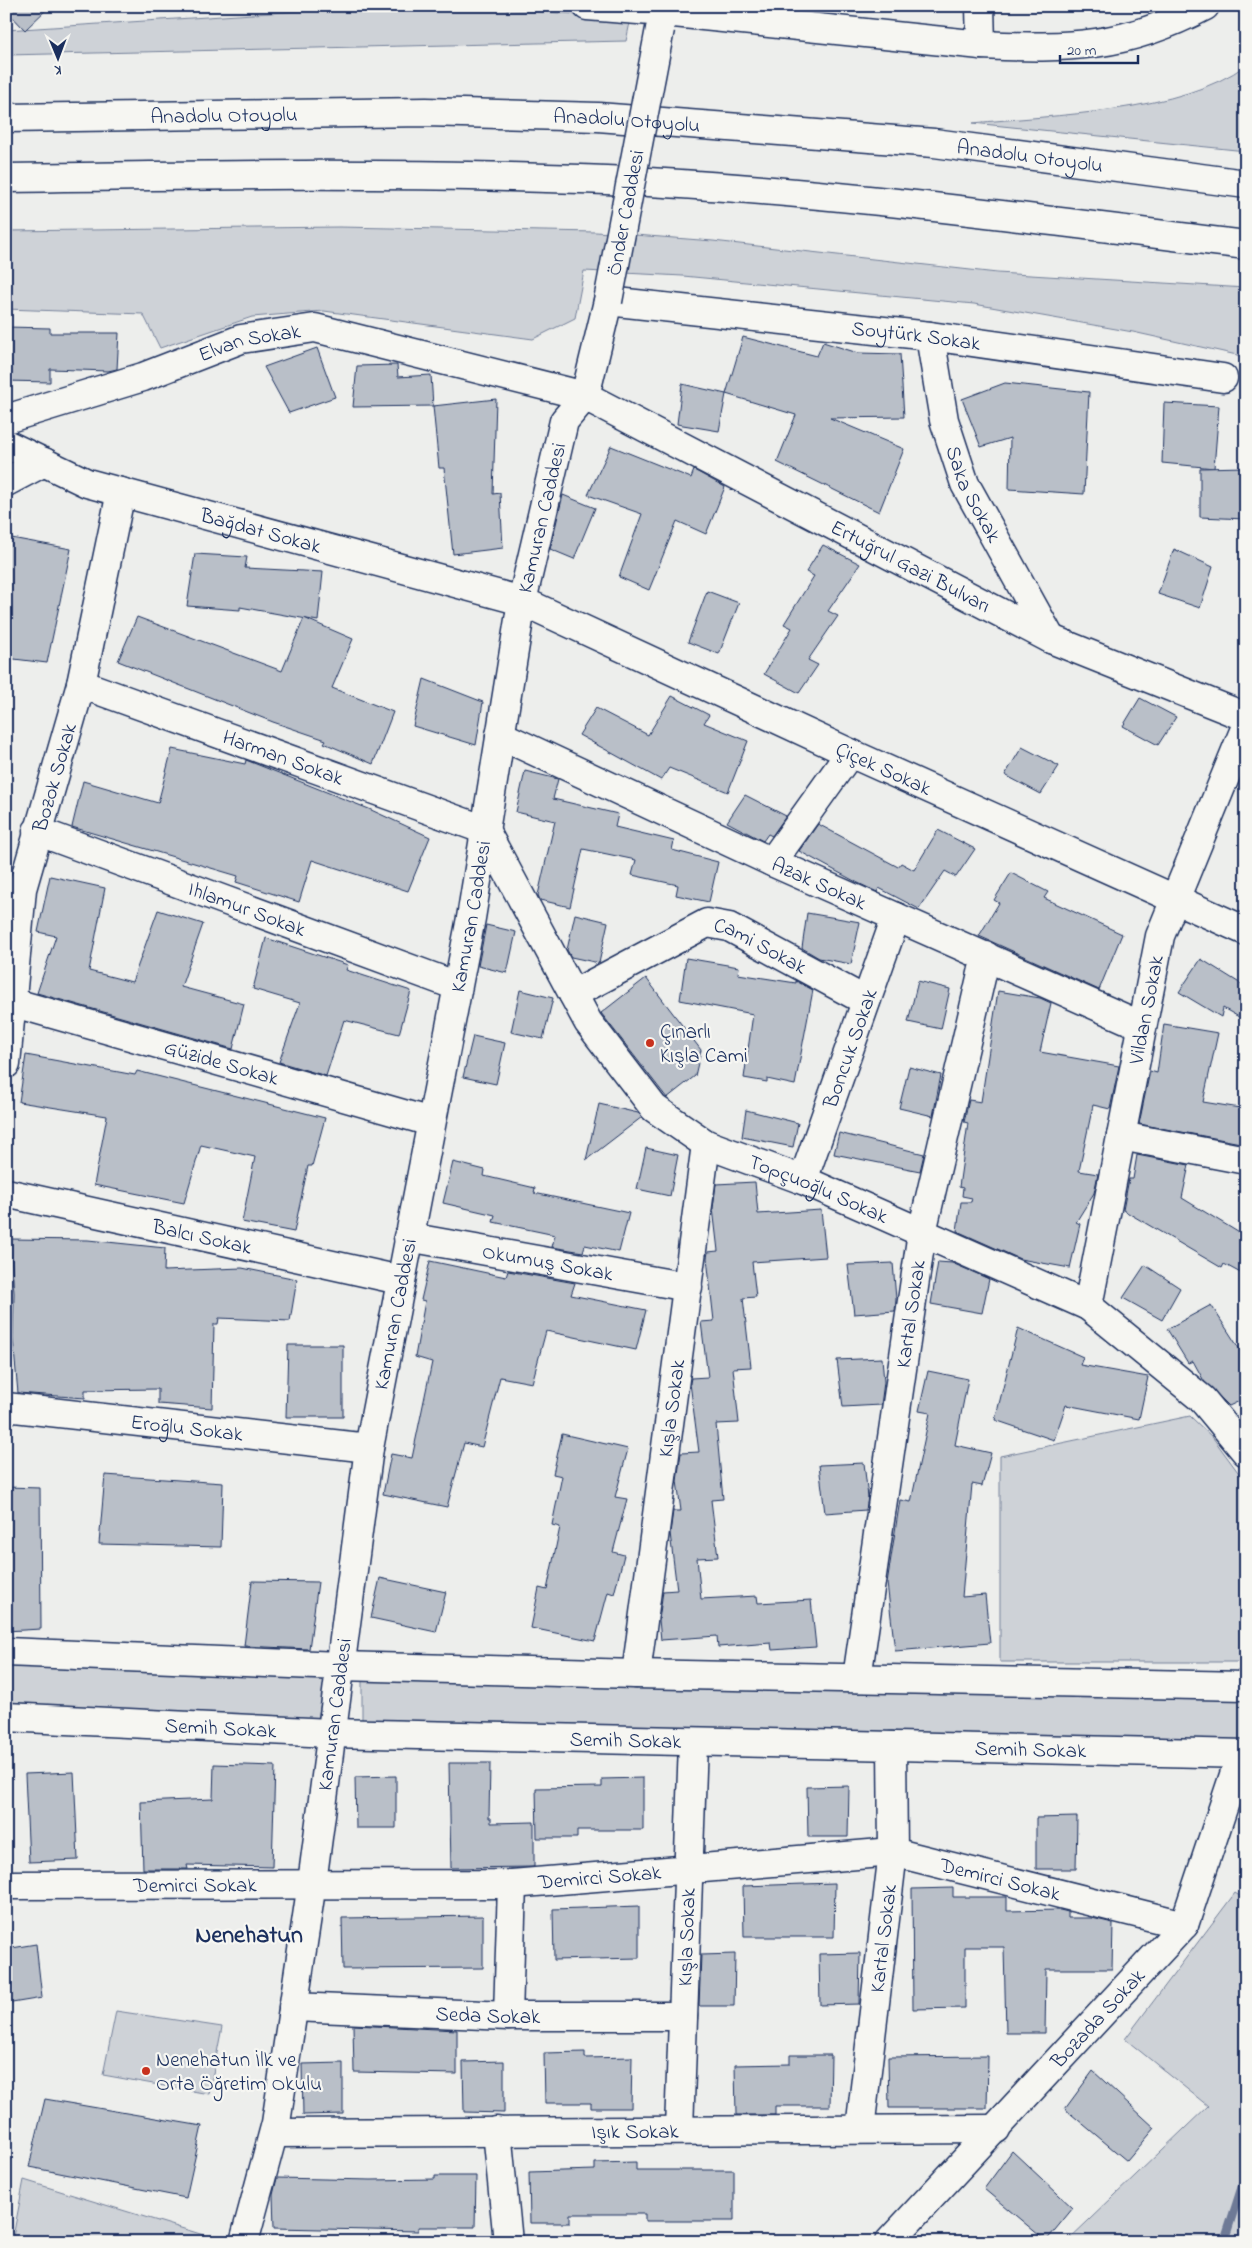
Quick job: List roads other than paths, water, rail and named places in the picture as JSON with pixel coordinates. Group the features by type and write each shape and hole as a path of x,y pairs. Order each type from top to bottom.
{"main road":[{"path":"587,6 664,16 1029,48 1088,46 1116,41 1144,34 1205,6"},
{"path":"980,6 981,45"},
{"name":"Önder Caddesi","path":"585,396 608,301 664,16"},
{"name":"Anadolu Otoyolu","path":"6,118 426,112 598,117 934,143 1246,184"},
{"path":"6,178 316,176 607,180 767,191 932,206 1246,245"},
{"name":"Soytürk Sokak","path":"608,301 930,336 1223,378"},
{"name":"Elvan Sokak","path":"6,419 143,377 241,339 315,328 585,396"},
{"name":"Saka Sokak","path":"930,336 944,420 965,484 1051,638"},
{"name":"Kamuran Caddesi","path":"244,2242 274,2132 312,1883 330,1733 369,1448 457,986 485,830 522,601 564,421 585,396"},
{"name":"Ertuğrul Gazi Bulvarı","path":"585,396 1051,638 1246,717"},
{"name":"Bağdat Sokak","path":"6,444 87,483 522,601"},
{"path":"6,482 44,462"},
{"name":"Bozok Sokak","path":"6,1064 11,1002 14,888 37,832 81,684 122,492"},
{"name":"Çiçek Sokak","path":"522,601 850,753 1246,931"},
{"name":"Harman Sokak","path":"81,684 485,830"},
{"name":"Vildan Sokak","path":"1088,1306 1160,936 1246,726"},
{"name":"Azak Sokak","path":"500,735 772,862 1142,1026"},
{"path":"772,862 850,753"},
{"name":"Topçuoğlu Sokak","path":"485,830 588,1022 654,1108 706,1144 803,1180 1088,1306 1202,1399 1246,1452"},
{"name":"Ihlamur Sokak","path":"37,832 457,986"},
{"name":"Boncuk Sokak","path":"803,1180 896,917"},
{"name":"Cami Sokak","path":"573,994 706,923 729,927 866,1001"},
{"name":"Kartal Sokak","path":"857,1678 922,1232 986,956"},
{"name":"Güzide Sokak","path":"11,1002 431,1122"},
{"path":"1121,1136 1246,1160"},
{"name":"Kışla Sokak","path":"636,1674 706,1144"},
{"name":"Balcı Sokak","path":"6,1193 400,1280"},
{"name":"Okumuş Sokak","path":"408,1237 688,1287"},
{"name":"Eroğlu Sokak","path":"6,1407 369,1448"},
{"path":"6,1652 340,1666 1246,1686"},
{"name":"Semih Sokak","path":"6,1717 330,1733 693,1743 1244,1754"},
{"name":"Kışla Sokak","path":"679,2129 693,1743"},
{"name":"Kartal Sokak","path":"860,2129 893,1852 892,1746"},
{"name":"Bozada Sokak","path":"889,2242 1184,1925 1244,1754"},
{"name":"Demirci Sokak","path":"6,1885 512,1884 893,1852 1184,1925"},
{"path":"508,2016 512,1884"},
{"name":"Seda Sokak","path":"293,2008 508,2016 683,2016"},
{"name":"Işık Sokak","path":"274,2132 996,2128"},
{"path":"497,2131 508,2242"}],"waterway":[{"path":"1224,2242 1246,2173"}],"place":[{"name":"Çınarlı Kışla Cami","path":"650,1043"},
{"name":"Nenehatun İlk ve Orta Öğretim Okulu","path":"146,2071"}],"district":[{"name":"Nenehatun","path":"249,1934"}]}
